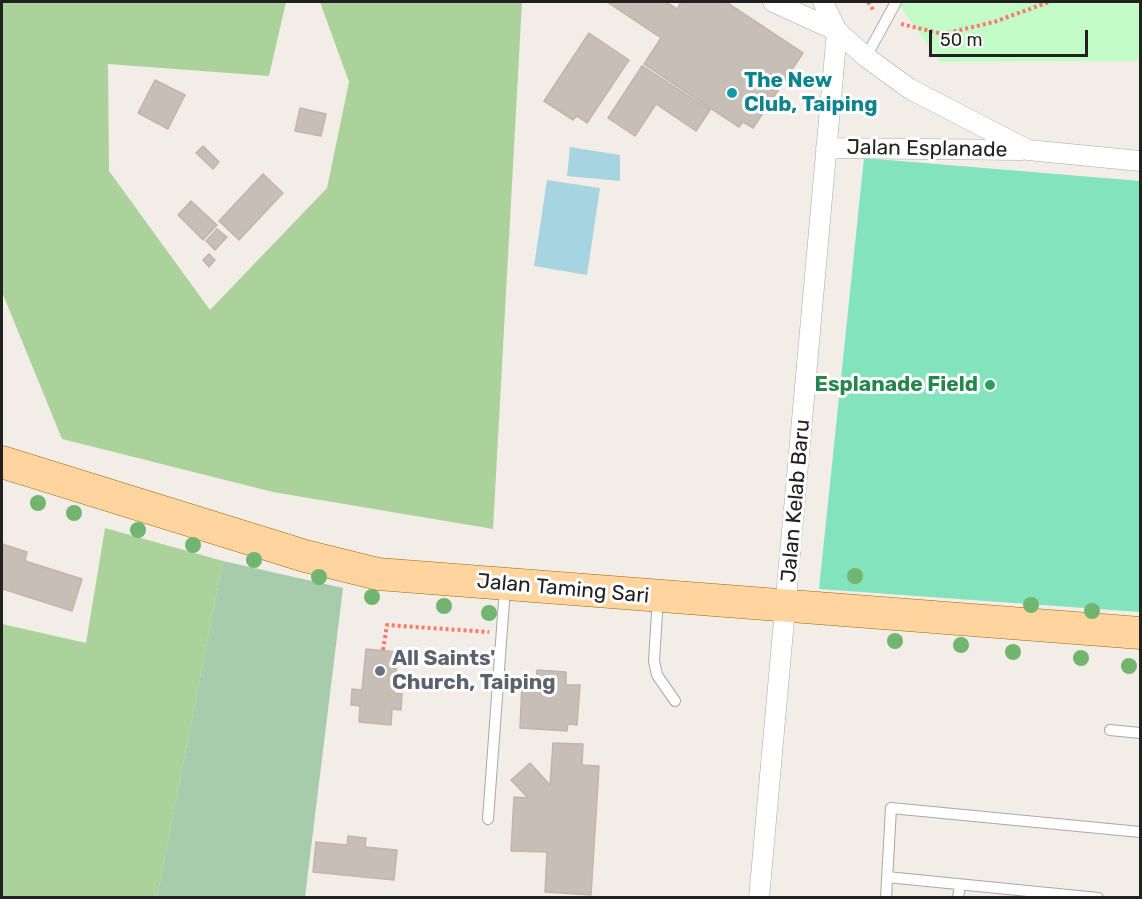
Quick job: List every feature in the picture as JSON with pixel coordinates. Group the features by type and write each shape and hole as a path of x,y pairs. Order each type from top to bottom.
{"main road":[{"name":"Jalan Taming Sari","path":"2,462 305,556 378,574 1140,633"}],"street":[{"path":"773,2 837,31"},
{"path":"823,2 837,31"},
{"name":"Jalan Esplanade","path":"837,31 866,57 910,89 1028,150"},
{"name":"Jalan Kelab Baru","path":"759,897 787,607 837,31"},
{"name":"Jalan Esplanade","path":"826,148 1028,150 1140,161"}],"lane":[{"path":"866,57 896,2"},
{"path":"488,819 506,585"},
{"path":"658,597 654,661 657,675 675,701"},
{"path":"1110,730 1140,733"},
{"path":"886,897 891,808 1140,832"},
{"path":"887,877 1098,897"},
{"path":"958,897 960,885"}],"path":[{"path":"886,21 943,34 994,22 1049,2"},
{"path":"383,650 387,625 502,633"}],"green space":[{"path":"2,2 286,2 269,76 108,64 109,171 210,310 327,188 349,82 320,2 522,2 493,529 273,492 62,439 2,292"},
{"path":"897,2 1140,2 1140,61 940,62"},
{"name":"Esplanade Field","path":"864,158 1140,181 1140,612 819,589"},
{"path":"105,528 223,561 157,897 2,898 2,624 86,643"},
{"path":"223,561 343,588 305,897 157,897"}],"water":[{"path":"570,147 620,155 620,181 567,176"},
{"path":"547,180 600,188 587,275 534,266"}],"building":[{"name":"The New Club, Taiping","path":"607,2 666,2 677,9 681,2 726,2 803,53 753,128 743,122 739,127 644,64 661,38"},
{"path":"589,33 629,60 587,123 577,116 573,120 544,101"},
{"path":"642,66 710,110 696,131 656,104 635,136 608,118"},
{"path":"155,80 185,95 168,129 138,113"},
{"path":"300,108 326,114 321,136 295,131"},
{"path":"203,146 219,162 213,169 196,153"},
{"path":"263,174 283,193 239,240 219,221"},
{"path":"191,201 217,225 203,240 178,215"},
{"path":"217,229 227,237 215,250 206,241"},
{"path":"209,254 215,260 209,267 203,260"},
{"path":"2,544 27,552 25,561 82,579 72,611 3,589 2,593"},
{"name":"All Saints' Church, Taiping","path":"366,649 398,652 394,693 402,694 401,710 392,709 391,725 359,722 360,706 351,705 352,689 362,690"},
{"path":"537,670 566,672 566,685 580,685 577,725 568,724 567,731 520,728 522,682 536,683"},
{"path":"553,743 583,744 582,765 599,766 591,895 545,892 547,852 511,851 514,797 528,798 511,780 530,763 550,785"},
{"path":"348,836 366,838 365,847 397,850 394,880 313,872 316,842 347,845"}],"place":[{"name":"The New Club, Taiping","path":"732,93"},
{"name":"Esplanade Field","path":"990,385"},
{"name":"All Saints' Church, Taiping","path":"380,671"}]}
